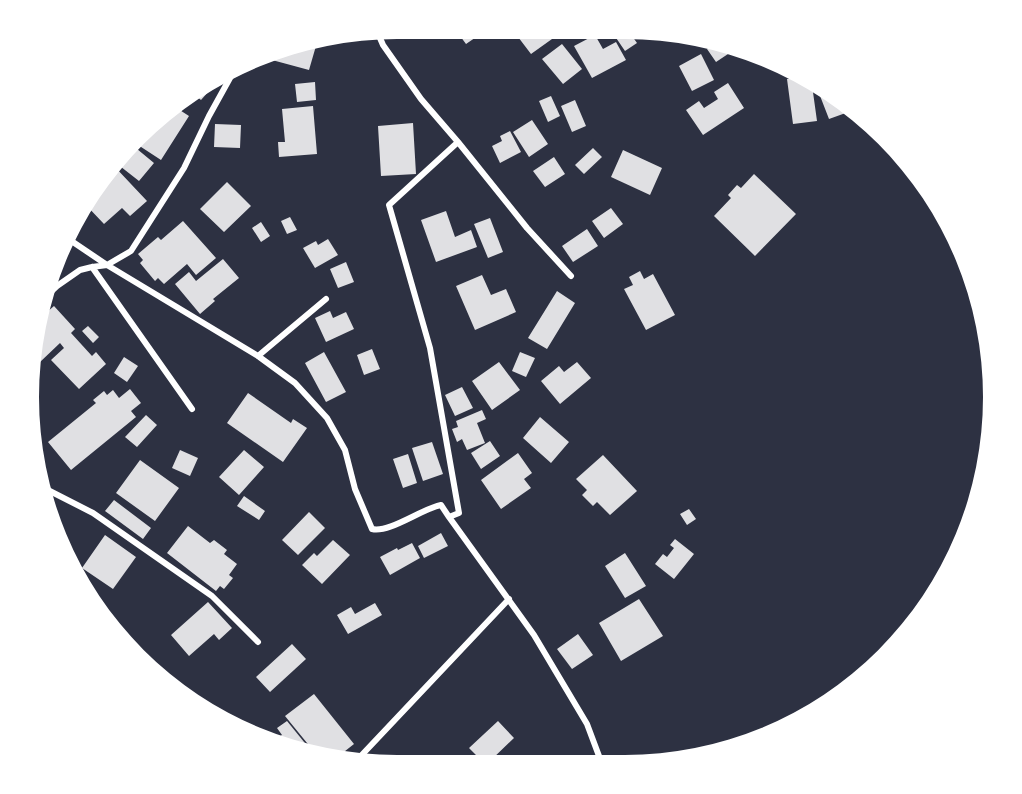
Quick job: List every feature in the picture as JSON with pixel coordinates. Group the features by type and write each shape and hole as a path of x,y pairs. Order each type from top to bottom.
{"street":[{"path":"381,40 421,99 527,228 571,276"},
{"path":"57,286 80,270 107,265 130,251 184,168 228,82"},
{"path":"449,517 459,513 430,348 389,205 458,142"},
{"path":"74,243 258,356 295,383 327,418 345,450 356,489 372,529 383,529 441,505 534,635 586,724 598,755"},
{"path":"92,267 192,409"},
{"path":"258,356 326,299"},
{"path":"52,492 93,513 212,596 258,642"},
{"path":"364,753 509,599"}],"building":[{"path":"462,39 473,39 466,44"},
{"path":"520,39 552,39 531,54"},
{"path":"587,39 597,39 603,49 616,42 626,60 592,78 574,46"},
{"path":"617,39 634,39 637,43 625,51"},
{"path":"562,44 582,69 563,84 542,59"},
{"path":"315,49 309,70 275,61"},
{"path":"707,49 718,51 728,54 716,62"},
{"path":"701,54 714,80 692,91 679,66"},
{"path":"787,79 813,92 817,121 793,124"},
{"path":"315,82 316,100 297,102 295,84"},
{"path":"728,83 744,108 703,135 686,110 699,101 704,108 718,99 714,92"},
{"path":"551,96 560,116 548,122 539,101"},
{"path":"820,97 844,114 829,119"},
{"path":"575,100 586,126 572,132 561,106"},
{"path":"313,106 317,154 279,157 278,142 285,142 282,109"},
{"path":"181,111 189,116 161,160 141,147"},
{"path":"532,120 548,144 529,157 513,132"},
{"path":"413,123 416,174 381,176 378,126"},
{"path":"215,124 241,125 240,148 214,147"},
{"path":"510,131 521,152 500,163 492,146 502,141 500,136"},
{"path":"593,148 602,157 584,174 575,165"},
{"path":"138,150 154,163 139,181 122,168"},
{"path":"623,150 662,168 650,195 611,177"},
{"path":"554,157 565,174 545,187 533,171"},
{"path":"119,172 147,201 130,216 122,208 104,224 91,211"},
{"path":"754,174 796,214 755,256 714,216 731,198 728,195 737,185 741,188"},
{"path":"227,182 251,206 224,232 200,209"},
{"path":"611,208 623,224 604,238 592,221"},
{"path":"446,211 455,237 471,230 477,247 436,262 421,220"},
{"path":"290,217 297,230 287,234 281,221"},
{"path":"490,218 503,252 488,258 474,224"},
{"path":"183,221 216,258 196,275 187,264 164,284 158,278 155,281 140,263 143,260 138,254 158,237 161,240"},
{"path":"261,222 270,236 261,242 252,228"},
{"path":"587,229 598,246 573,262 562,246"},
{"path":"328,239 338,255 315,268 303,248 316,241 318,245"},
{"path":"223,259 239,278 213,299 215,301 200,314 175,284 189,272 196,281"},
{"path":"346,262 354,282 338,288 330,269"},
{"path":"640,271 644,279 653,274 675,315 646,330 624,289 633,285 629,277"},
{"path":"482,275 491,295 506,289 516,312 475,330 456,286"},
{"path":"557,291 575,303 547,349 528,338"},
{"path":"54,306 75,329 71,333 92,356 96,352 106,364 79,389 51,360 64,348 60,343 41,361 50,310"},
{"path":"330,311 333,318 346,312 354,329 326,342 315,318"},
{"path":"88,326 99,337 93,343 82,331"},
{"path":"372,349 380,369 364,375 357,355"},
{"path":"324,352 346,392 326,402 305,363"},
{"path":"520,352 535,358 526,377 512,371"},
{"path":"124,357 138,366 127,382 114,373"},
{"path":"499,362 520,390 492,410 472,381"},
{"path":"577,362 591,378 560,404 541,381 559,366 564,372"},
{"path":"462,387 473,408 455,416 445,395"},
{"path":"130,389 141,403 131,411 136,417 71,470 48,442 96,403 93,400 104,391 107,395 113,390 119,398"},
{"path":"248,393 291,423 293,419 307,428 283,462 227,423"},
{"path":"482,410 486,419 477,423 485,443 467,450 462,439 457,442 452,429 458,427 456,421"},
{"path":"146,415 157,425 137,447 125,437"},
{"path":"540,417 569,442 551,463 523,438"},
{"path":"490,441 500,456 481,469 471,453"},
{"path":"432,442 443,474 423,481 412,448"},
{"path":"180,450 198,458 190,476 172,468"},
{"path":"244,450 264,467 239,495 219,477"},
{"path":"518,453 532,473 524,479 531,488 501,509 481,480"},
{"path":"408,454 417,483 403,488 393,459"},
{"path":"603,455 637,491 610,515 597,502 593,506 582,495 587,490 576,479"},
{"path":"140,460 179,488 155,521 116,493"},
{"path":"244,496 265,511 259,520 237,506"},
{"path":"114,500 151,528 143,539 105,511"},
{"path":"689,509 696,519 687,525 680,514"},
{"path":"309,512 325,528 298,555 282,540"},
{"path":"188,526 210,543 214,540 227,550 224,554 237,564 229,575 233,578 224,589 220,586 216,591 167,553"},
{"path":"441,533 448,546 424,558 418,546"},
{"path":"105,535 136,557 113,589 82,567"},
{"path":"675,539 694,554 674,579 655,564 663,554 667,557 674,548 670,545"},
{"path":"333,540 350,555 322,584 302,565 314,553 317,556"},
{"path":"412,543 420,558 390,575 380,557"},
{"path":"625,553 646,586 625,598 605,566"},
{"path":"639,599 663,636 621,661 599,623"},
{"path":"208,602 232,628 219,640 214,634 189,656 171,635"},
{"path":"375,603 382,615 348,634 337,615 351,607 355,614"},
{"path":"578,634 593,655 572,669 557,649"},
{"path":"292,644 306,659 270,692 256,677"},
{"path":"314,694 354,744 345,751 308,744 285,716"},
{"path":"287,721 305,743 281,736 277,728"},
{"path":"498,721 514,738 496,755 476,755 469,748"}]}
